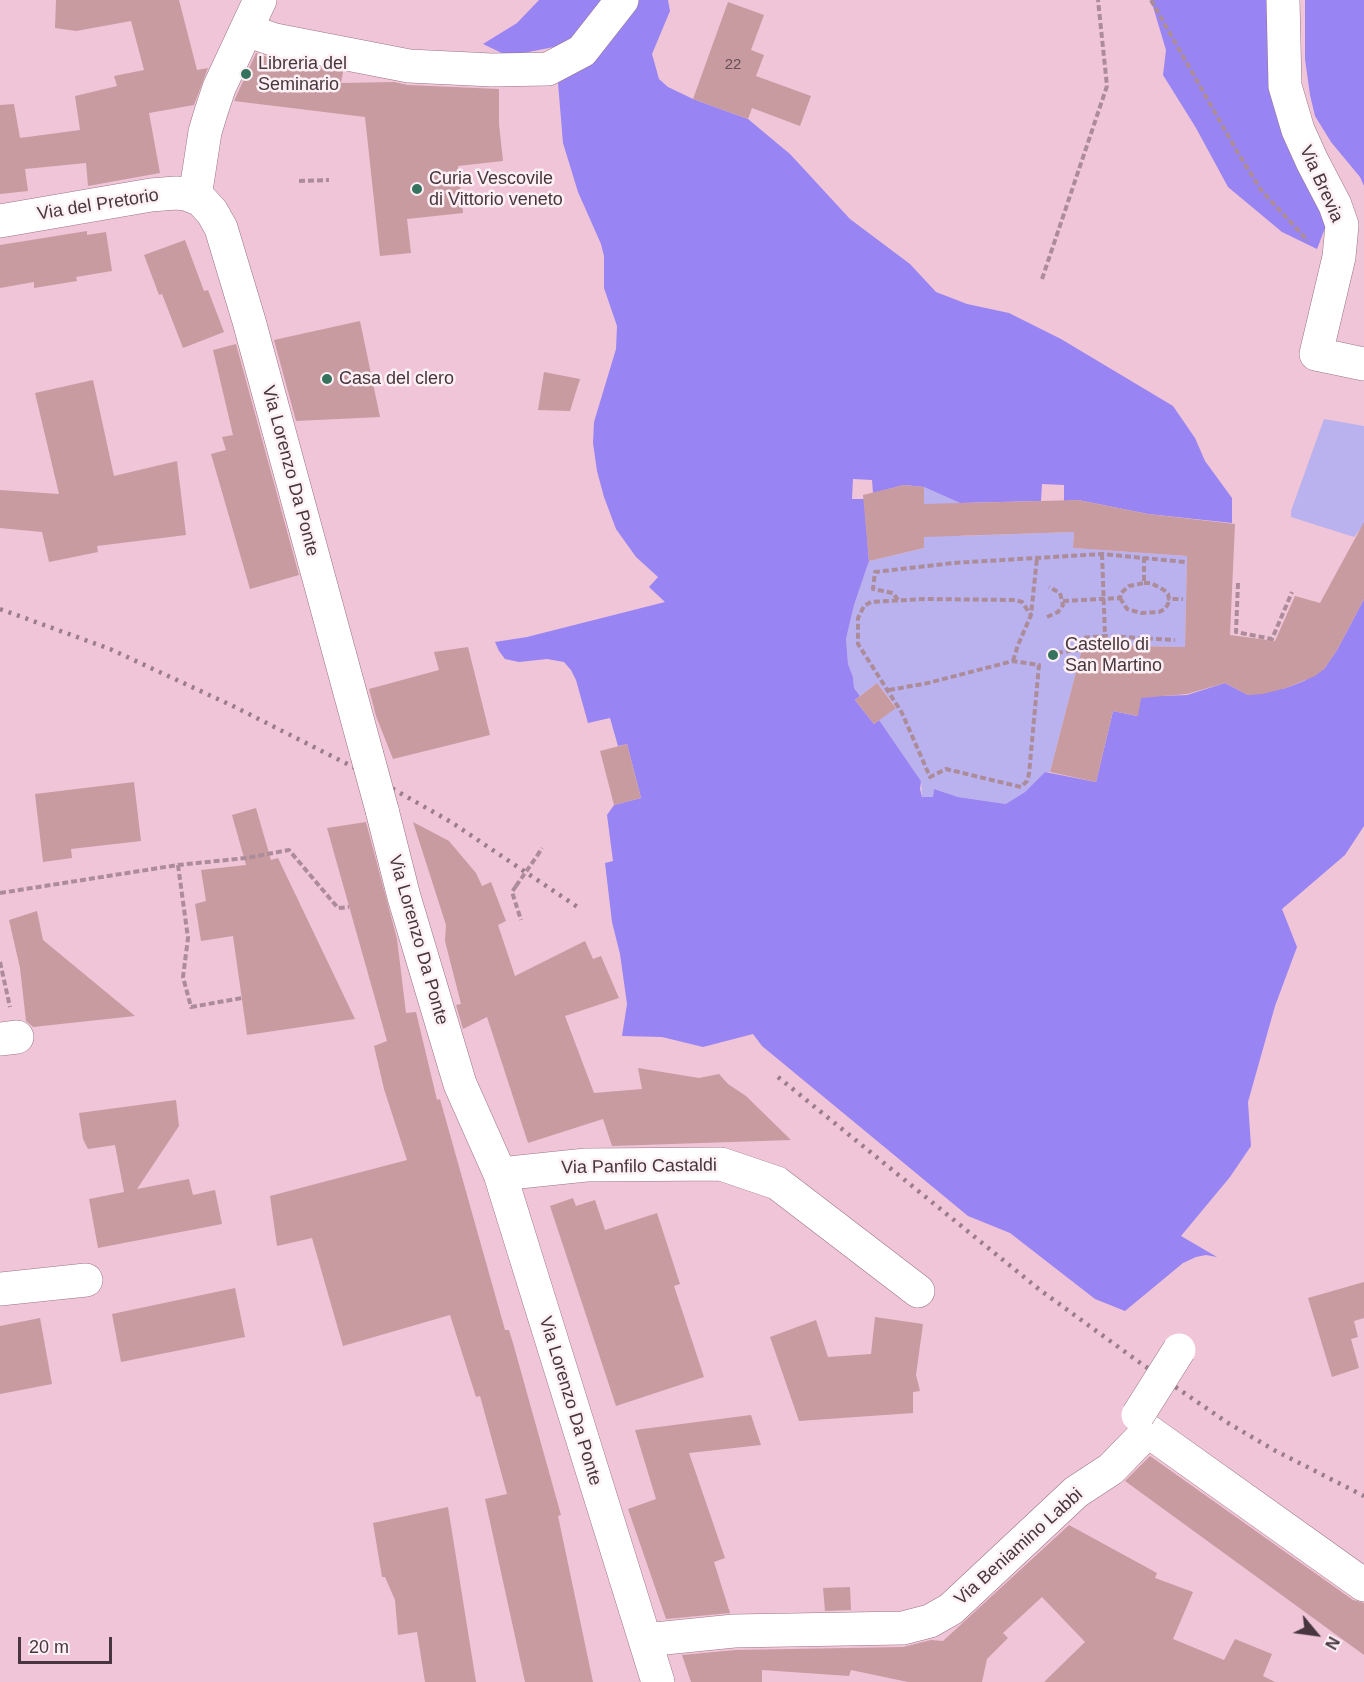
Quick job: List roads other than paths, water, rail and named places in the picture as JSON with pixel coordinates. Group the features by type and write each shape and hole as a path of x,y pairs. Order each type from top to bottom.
{"street":[{"path":"195,197 205,132 211,112 219,88 260,0"},
{"path":"246,30 275,40 409,66 492,70 548,69 582,51 622,0"},
{"name":"Via Brevia","path":"1282,0 1285,86 1298,130 1335,205 1342,225 1339,257 1316,354 1364,364"},
{"name":"Via del Pretorio","path":"0,221 151,195 176,192 195,197"},
{"name":"Via Lorenzo Da Ponte","path":"195,197 207,206 221,228 249,321 404,897 460,1084 500,1174 658,1682"},
{"name":"Via Panfilo Castaldi","path":"500,1174 586,1165 721,1164 777,1183 918,1291"},
{"path":"0,1289 86,1280"},
{"path":"1076,1492 1138,1415 1183,1345"},
{"name":"Via Beniamino Labbi","path":"645,1640 734,1631 903,1628 930,1622 951,1609 1076,1492 1111,1469 1148,1431 1364,1585"}],"railway":[{"path":"0,609 110,649 235,707 365,773 451,822 579,908"},
{"path":"778,1077 1040,1290 1139,1362 1228,1423 1274,1450 1364,1496"}],"place":[{"name":"Libreria del Seminario","path":"246,74"},
{"name":"Curia Vescovile di Vittorio veneto","path":"417,189"},
{"name":"Casa del clero","path":"327,379"},
{"name":"Castello di San Martino","path":"1053,655"}]}
